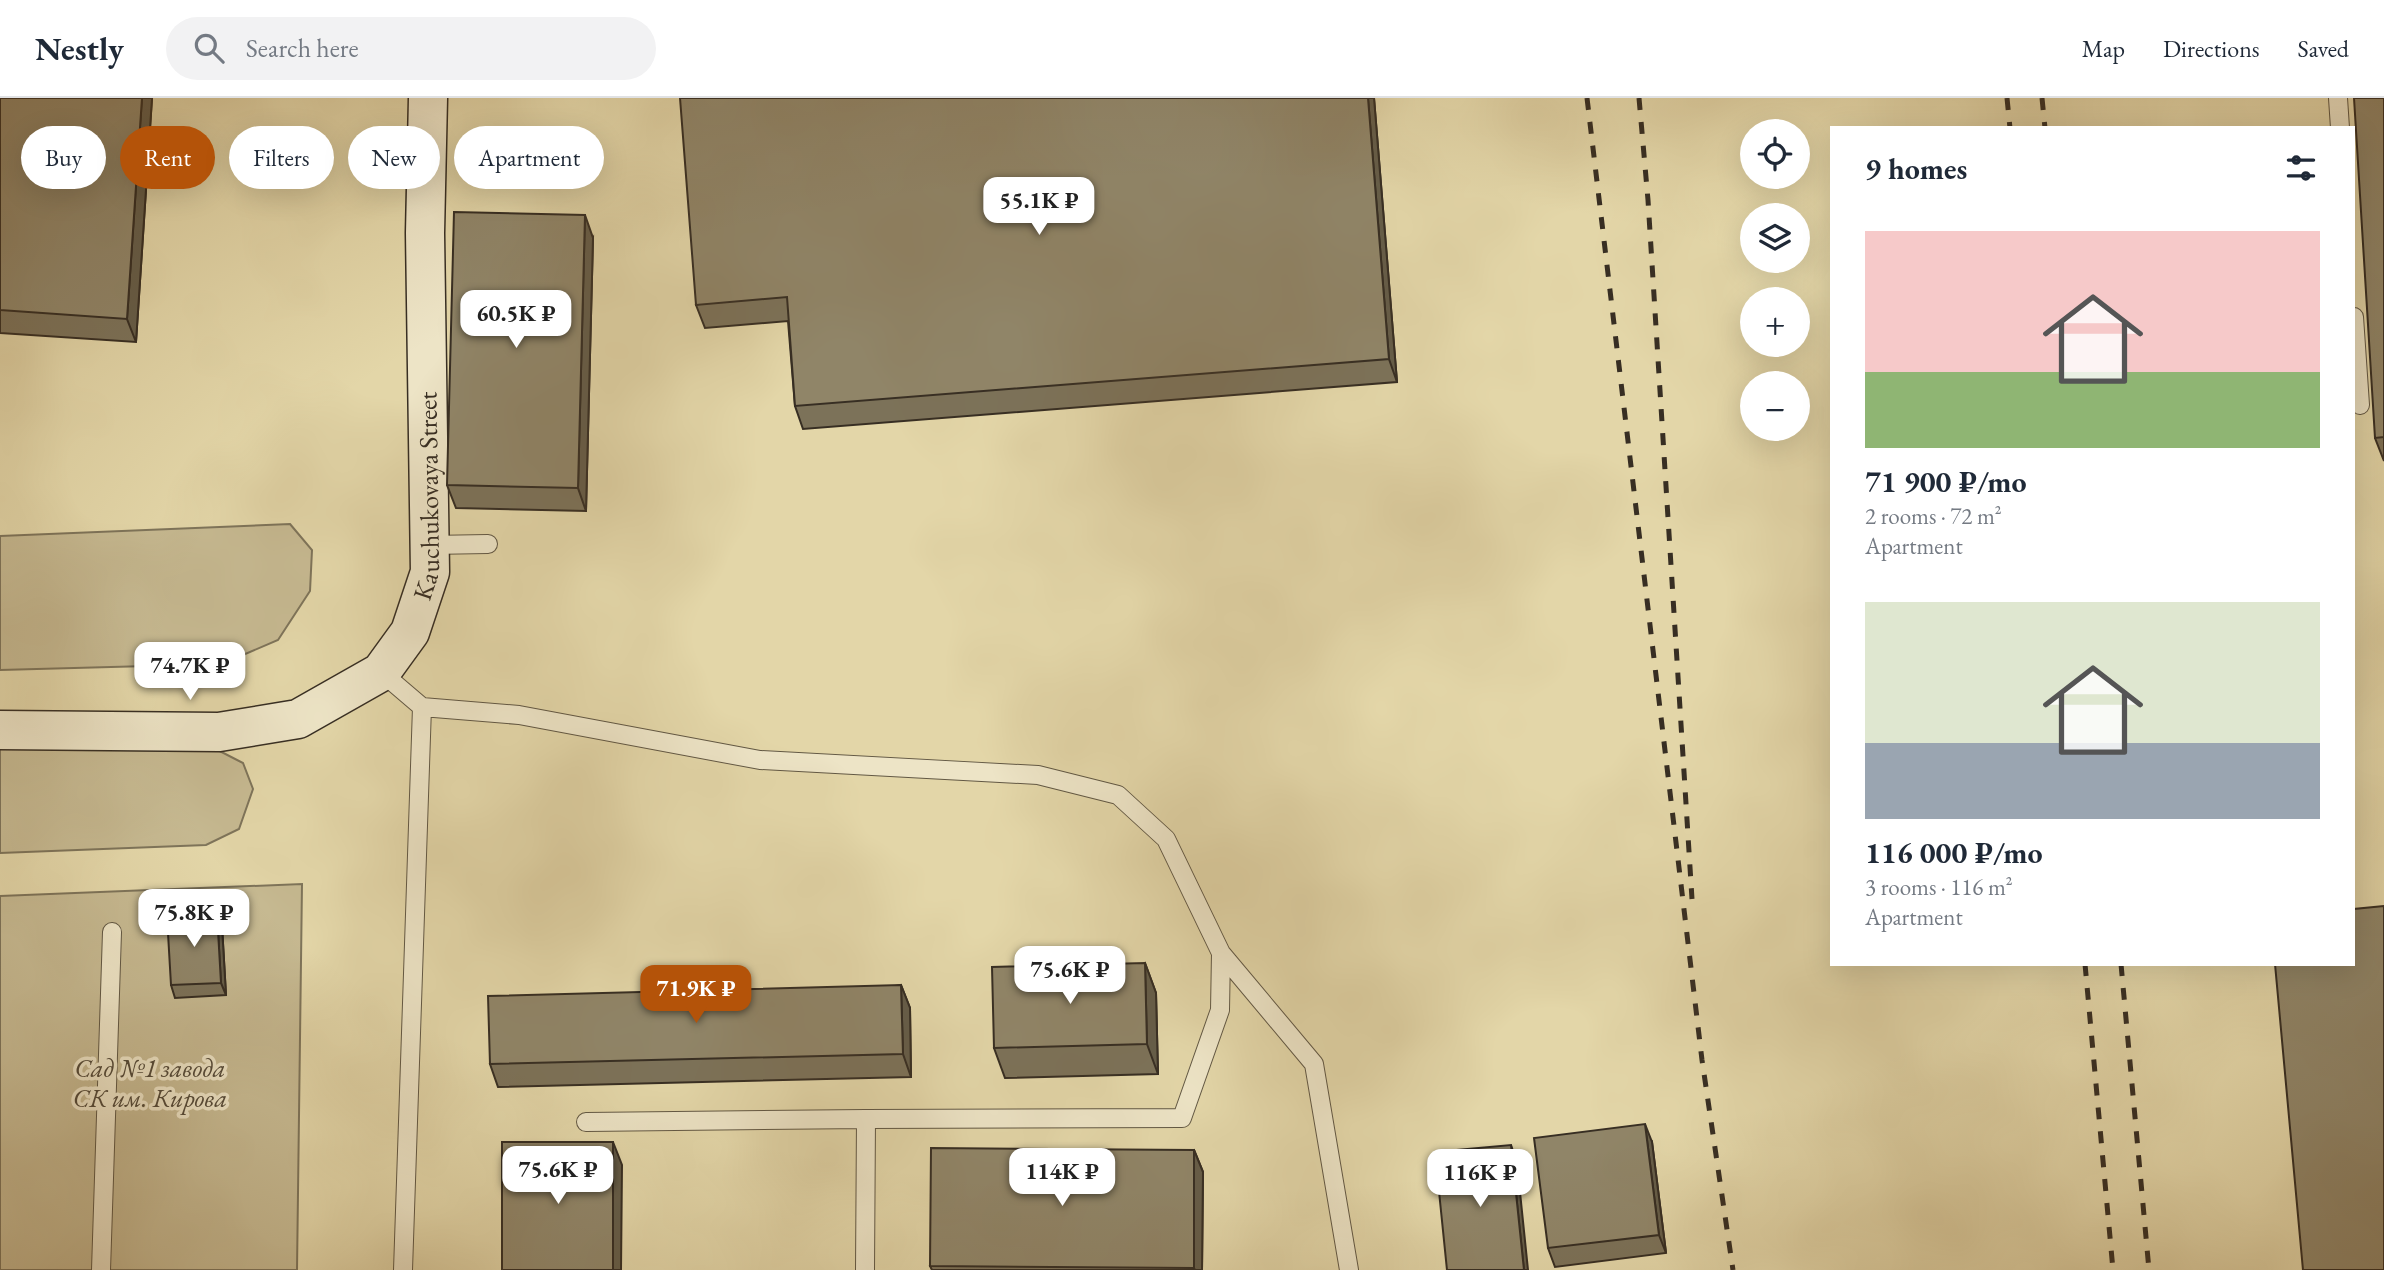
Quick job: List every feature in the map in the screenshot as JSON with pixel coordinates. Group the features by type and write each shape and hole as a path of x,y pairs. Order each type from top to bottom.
{"street":[{"name":"Kauchukovaya Street","path":"381,672 410,632 430,572 425,233 428,98"},
{"path":"0,730 219,732 298,719 381,672"}],"lane":[{"path":"2338,98 2340,126"},
{"path":"2355,332 2360,405"},
{"path":"430,545 488,544"},
{"path":"381,672 422,708 519,715 760,760 1038,775 1118,795 1166,839 1221,953 1314,1064 1349,1270"},
{"path":"403,1270 422,708"},
{"path":"101,1270 112,932"},
{"path":"586,1122 1182,1118 1220,1010 1221,953"},
{"path":"865,1270 866,1119"}],"green space":[{"path":"290,524 312,550 310,591 278,640 222,664 0,670 0,536"},
{"path":"206,744 243,763 253,789 239,829 206,845 0,853 0,748"},
{"name":"Сад №1 завода СК им. Кирова","path":"302,884 297,1270 0,1270 0,896"}],"building":[{"path":"0,98 142,98 140,126 120,126 120,189 136,189 127,319 0,310"},
{"path":"680,98 1368,98 1389,359 795,406 787,297 696,305"},
{"path":"2354,98 2384,98 2384,437 2375,438"},
{"path":"454,212 585,215 578,488 447,485"},
{"path":"2384,906 2384,1270 2303,1270 2275,966 2355,966 2355,909"},
{"path":"217,913 221,983 171,985 167,916"},
{"path":"1145,963 1147,1044 994,1048 992,967"},
{"path":"901,985 903,1054 490,1064 488,996"},
{"path":"1645,1124 1659,1235 1548,1248 1534,1138"},
{"path":"502,1142 613,1142 613,1270 502,1270"},
{"path":"1511,1145 1524,1270 1447,1270 1435,1152"},
{"path":"931,1148 1194,1150 1194,1268 930,1266"}],"railway":[{"path":"1587,98 1702,1060 1733,1270"},
{"path":"1639,98 1648,200 1692,899"},
{"path":"2007,98 2010,126"},
{"path":"2042,98 2045,126"},
{"path":"2085,966 2113,1270"},
{"path":"2121,966 2149,1270"}]}
